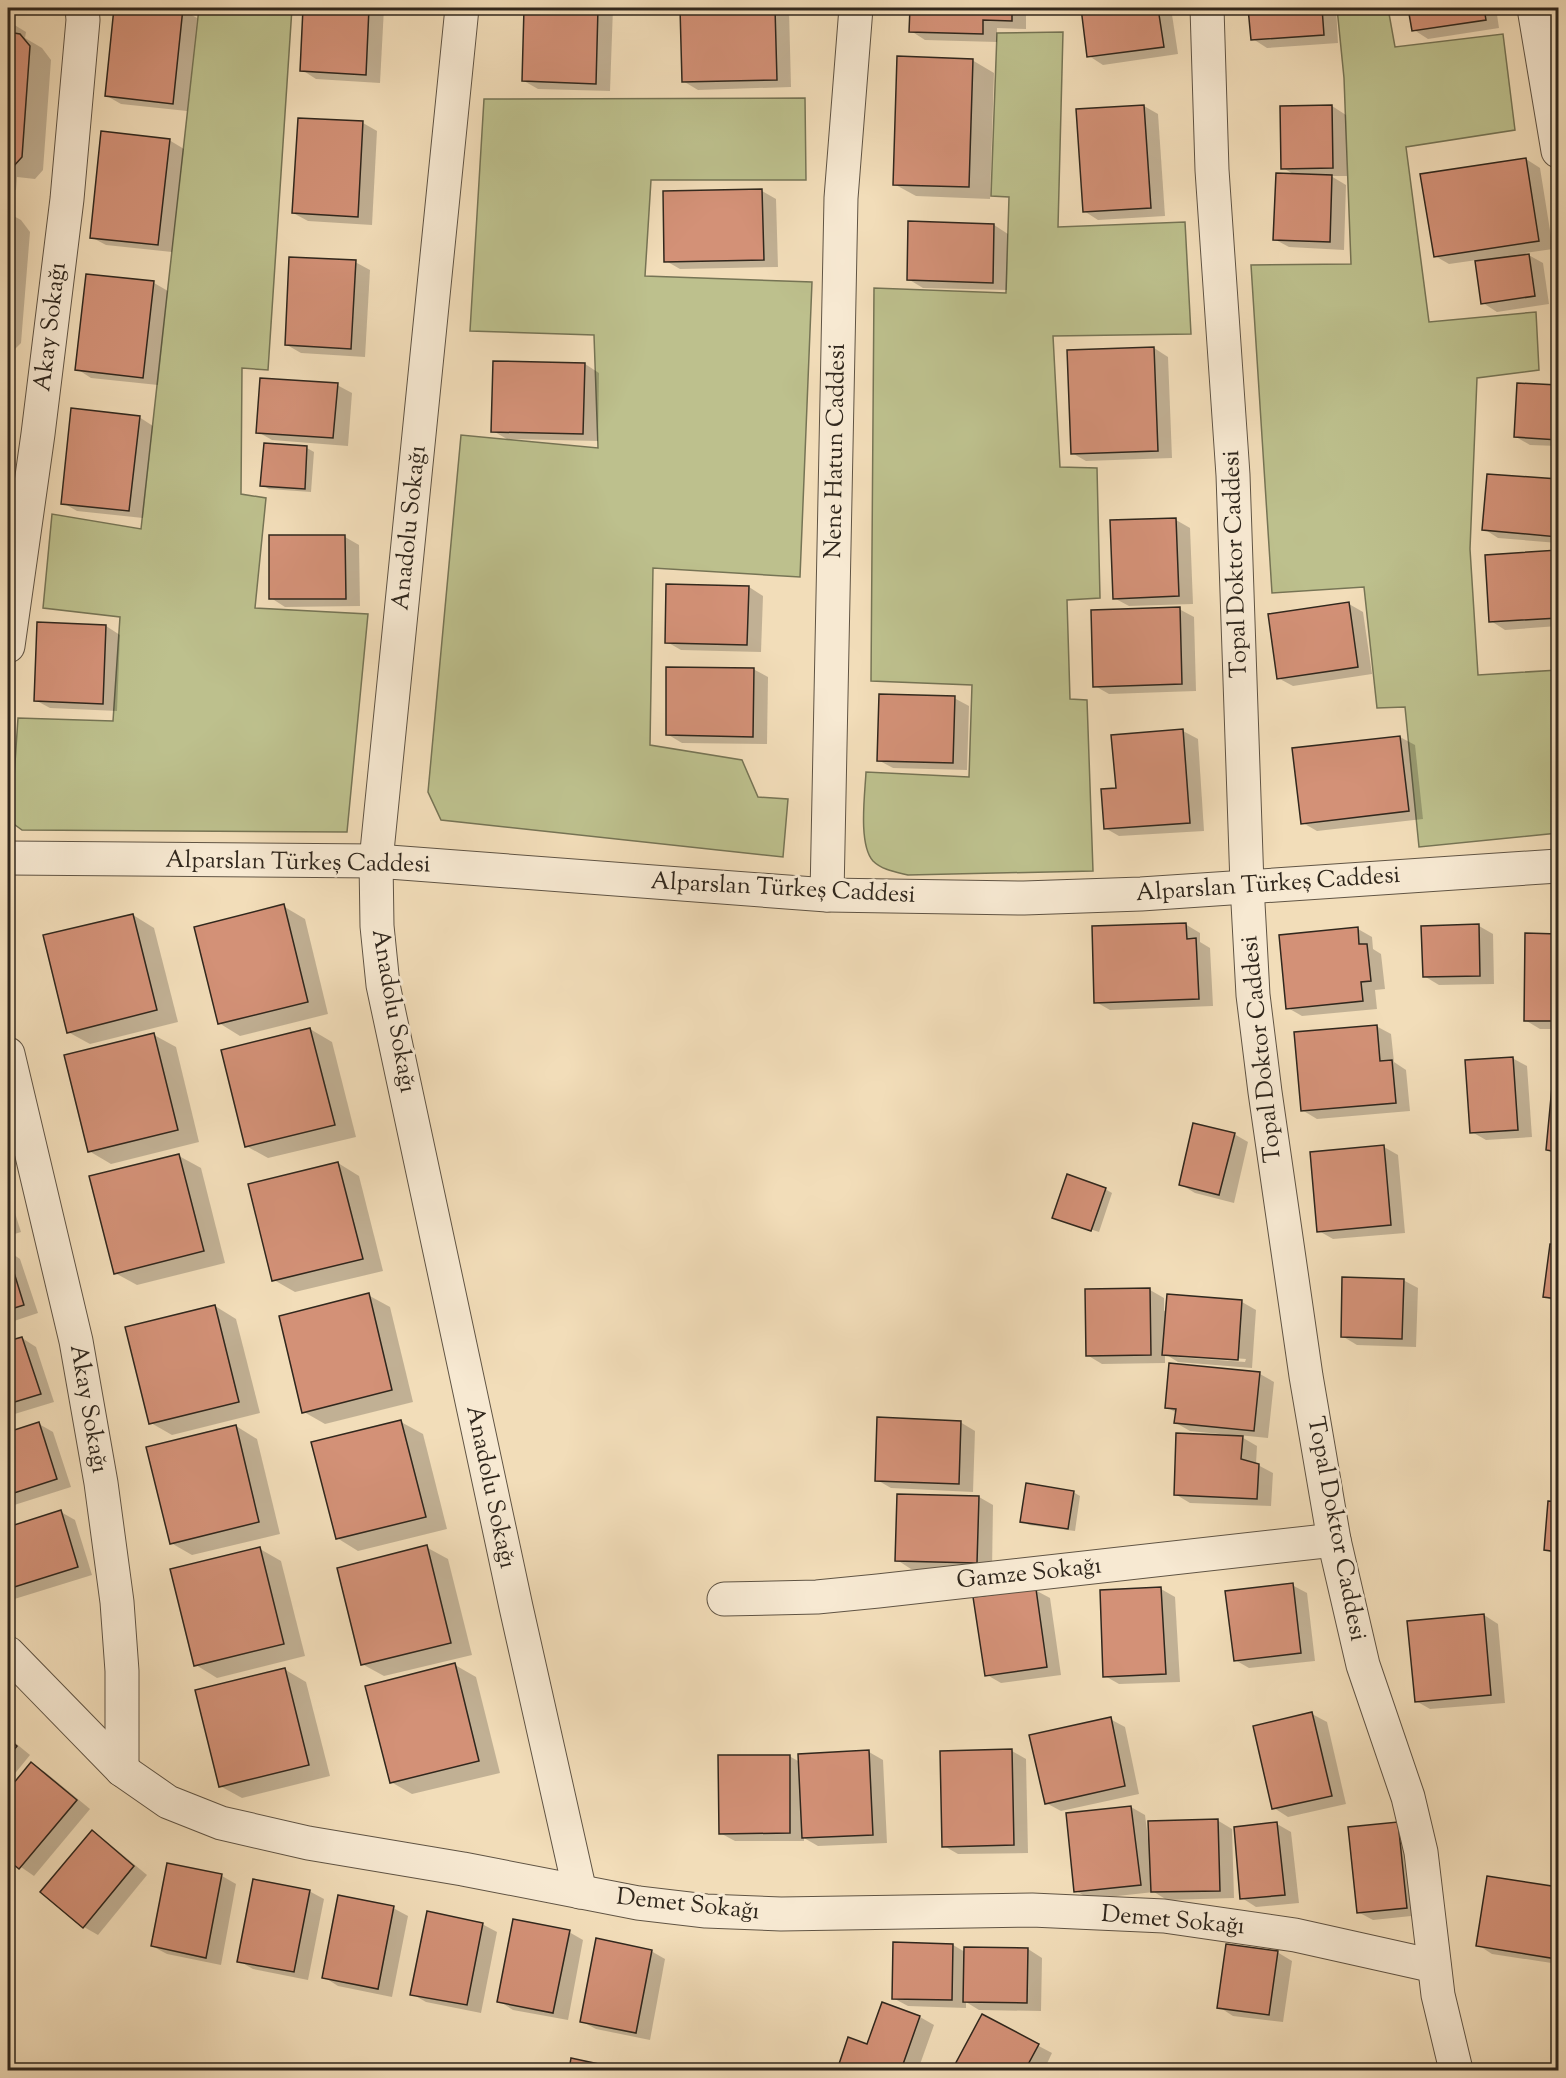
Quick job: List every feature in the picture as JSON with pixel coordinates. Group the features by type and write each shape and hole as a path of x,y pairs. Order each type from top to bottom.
{"street":[{"name":"Akay Sokağı","path":"8,646 38,434 67,200 83,20 82,8"},
{"name":"Anadolu Sokağı","path":"462,8 376,861 377,926 383,985 518,1618 580,1892"},
{"name":"Nene Hatun Caddesi","path":"827,895 841,198 856,8"},
{"name":"Topal Doktor Caddesi","path":"1207,8 1212,170 1233,475 1253,995 1275,1168 1306,1376 1334,1540 1363,1665 1408,1797 1421,1852 1434,1966 1442,2015 1456,2070"},
{"path":"1534,8 1558,151"},
{"name":"Alparslan Türkeş Caddesi","path":"8,858 376,861 827,895 1024,898 1142,894 1247,885 1558,866"},
{"name":"Akay Sokağı","path":"8,1054 76,1341 101,1484 118,1613 122,1671 122,1770"},
{"name":"Gamze Sokağı","path":"724,1599 817,1597 878,1592 1334,1540"},
{"name":"Demet Sokağı","path":"8,1653 122,1770 168,1802 221,1823 308,1843 638,1903 706,1911 781,1914 1032,1910 1164,1916 1295,1935 1434,1966"}],"green space":[{"path":"199,8 292,8 268,370 242,368 241,494 266,498 255,608 368,614 347,832 22,830 11,822 18,718 113,721 120,617 43,608 52,514 141,529"},
{"path":"1337,8 1388,8 1395,47 1503,34 1515,130 1406,147 1429,322 1536,312 1539,370 1477,378 1470,549 1478,675 1558,670 1558,833 1419,847 1405,707 1377,708 1364,587 1272,593 1251,265 1351,264 1344,78"},
{"path":"1063,32 1058,227 1185,222 1191,334 1053,336 1060,467 1097,468 1100,598 1067,600 1070,699 1087,700 1093,871 908,875 881,867 868,853 864,831 866,772 969,777 972,685 871,681 874,288 1006,293 1009,197 991,196 997,33"},
{"path":"805,98 806,180 651,180 645,276 812,282 800,577 653,568 650,745 742,760 758,797 788,799 783,857 441,820 428,792 461,435 598,448 594,335 470,331 484,99"}],"building":[{"path":"114,8 183,8 173,104 105,96"},
{"path":"303,8 369,8 366,75 300,71"},
{"path":"524,8 598,8 596,84 522,81"},
{"path":"680,8 775,8 777,80 682,82"},
{"path":"910,8 1012,8 1012,21 983,20 983,34 909,32"},
{"path":"1081,8 1158,8 1164,47 1087,57"},
{"path":"1248,8 1322,8 1324,35 1251,40"},
{"path":"1408,8 1484,8 1486,20 1412,31"},
{"path":"8,32 20,34 30,46 22,157 13,167 8,167"},
{"path":"897,56 973,59 969,187 893,185"},
{"path":"1144,105 1151,208 1083,212 1076,109"},
{"path":"1332,105 1333,168 1281,169 1280,106"},
{"path":"298,118 363,121 358,217 292,213"},
{"path":"101,131 170,139 158,245 90,238"},
{"path":"1526,158 1539,241 1434,257 1420,174"},
{"path":"1276,173 1332,175 1330,242 1273,240"},
{"path":"762,189 764,260 664,262 663,191"},
{"path":"908,221 994,224 993,283 907,280"},
{"path":"1529,254 1535,296 1481,304 1475,261"},
{"path":"289,257 356,260 351,349 285,345"},
{"path":"86,274 154,281 143,378 75,370"},
{"path":"1154,347 1158,451 1071,454 1067,350"},
{"path":"493,361 585,363 583,434 491,432"},
{"path":"260,378 338,383 333,438 256,433"},
{"path":"1517,383 1558,385 1558,440 1514,437"},
{"path":"71,408 140,416 129,511 61,504"},
{"path":"264,443 307,446 305,489 260,486"},
{"path":"1487,474 1558,479 1558,537 1482,530"},
{"path":"1176,518 1179,596 1113,599 1110,520"},
{"path":"269,535 345,535 346,599 269,599"},
{"path":"1558,550 1558,618 1489,622 1485,555"},
{"path":"666,584 749,586 747,645 665,643"},
{"path":"1349,602 1358,667 1277,679 1268,614"},
{"path":"1180,607 1182,684 1093,687 1091,610"},
{"path":"37,622 106,625 103,704 34,701"},
{"path":"666,667 754,668 753,737 666,735"},
{"path":"879,694 955,696 953,763 877,761"},
{"path":"1183,729 1190,823 1104,829 1101,789 1116,788 1111,735"},
{"path":"1400,736 1409,811 1301,824 1292,748"},
{"path":"284,904 308,1002 218,1024 194,927"},
{"path":"133,914 157,1010 67,1033 43,935"},
{"path":"1186,923 1187,939 1196,938 1199,999 1094,1003 1092,926"},
{"path":"1479,924 1480,976 1423,977 1421,926"},
{"path":"1358,927 1359,944 1367,944 1371,981 1361,982 1363,1001 1286,1009 1279,935"},
{"path":"1525,933 1558,934 1558,1021 1524,1021"},
{"path":"1377,1025 1380,1061 1392,1060 1396,1103 1301,1111 1294,1032"},
{"path":"310,1028 335,1125 245,1147 221,1050"},
{"path":"154,1033 178,1130 88,1152 64,1055"},
{"path":"1513,1057 1518,1130 1470,1133 1465,1060"},
{"path":"1553,1076 1558,1076 1558,1152 1546,1150"},
{"path":"1193,1123 1235,1133 1219,1195 1179,1185"},
{"path":"1384,1145 1391,1225 1317,1232 1310,1152"},
{"path":"179,1154 204,1251 114,1274 89,1176"},
{"path":"338,1162 363,1259 272,1281 248,1184"},
{"path":"1067,1174 1106,1188 1091,1231 1052,1218"},
{"path":"1550,1244 1558,1245 1558,1299 1543,1297"},
{"path":"8,1253 24,1305 8,1310"},
{"path":"1342,1277 1404,1279 1402,1339 1341,1337"},
{"path":"1150,1288 1151,1355 1086,1356 1085,1289"},
{"path":"369,1293 392,1390 302,1413 279,1316"},
{"path":"1167,1294 1242,1300 1238,1360 1162,1355"},
{"path":"215,1305 239,1402 149,1424 125,1327"},
{"path":"22,1337 41,1394 8,1404 8,1341"},
{"path":"1169,1363 1260,1372 1254,1431 1174,1423 1176,1409 1165,1408"},
{"path":"877,1417 961,1421 959,1484 875,1481"},
{"path":"401,1420 426,1517 336,1539 311,1442"},
{"path":"39,1422 57,1479 8,1495 8,1432"},
{"path":"236,1425 259,1522 170,1544 146,1447"},
{"path":"1176,1433 1243,1436 1241,1459 1259,1464 1257,1499 1174,1495"},
{"path":"1026,1483 1074,1491 1068,1529 1020,1522"},
{"path":"897,1494 979,1496 977,1563 895,1561"},
{"path":"1548,1501 1558,1502 1558,1552 1544,1550"},
{"path":"61,1510 78,1567 8,1589 8,1527"},
{"path":"427,1545 451,1643 361,1665 337,1568"},
{"path":"260,1547 284,1644 194,1666 170,1569"},
{"path":"1293,1583 1301,1653 1234,1661 1225,1591"},
{"path":"1161,1587 1166,1674 1103,1677 1100,1590"},
{"path":"1036,1589 1047,1667 985,1676 973,1597"},
{"path":"1484,1614 1491,1695 1415,1702 1407,1621"},
{"path":"455,1663 479,1761 390,1783 365,1686"},
{"path":"285,1668 309,1765 219,1787 195,1690"},
{"path":"1312,1712 1332,1796 1272,1809 1253,1726"},
{"path":"1111,1717 1125,1786 1045,1804 1029,1735"},
{"path":"8,1739 17,1746 8,1757"},
{"path":"1012,1749 1014,1845 942,1847 940,1751"},
{"path":"869,1750 873,1835 802,1838 798,1754"},
{"path":"718,1755 790,1755 790,1833 719,1834"},
{"path":"31,1762 77,1800 19,1869 8,1860 8,1790"},
{"path":"1131,1806 1141,1885 1074,1892 1066,1813"},
{"path":"1218,1819 1220,1891 1151,1892 1148,1821"},
{"path":"1277,1822 1285,1895 1240,1899 1234,1827"},
{"path":"1398,1822 1407,1908 1357,1913 1348,1827"},
{"path":"92,1830 134,1866 83,1928 40,1892"},
{"path":"167,1863 222,1874 206,1958 151,1946"},
{"path":"1487,1876 1558,1887 1557,1959 1476,1946"},
{"path":"253,1879 310,1890 294,1972 237,1962"},
{"path":"338,1895 394,1906 378,1989 322,1978"},
{"path":"427,1911 483,1923 467,2005 410,1995"},
{"path":"513,1919 570,1930 553,2013 497,2002"},
{"path":"596,1938 652,1950 636,2033 580,2022"},
{"path":"893,1942 953,1944 952,2000 892,1999"},
{"path":"1226,1944 1278,1951 1269,2015 1217,2008"},
{"path":"964,1947 1028,1948 1027,2003 963,2002"},
{"path":"882,2002 920,2016 901,2070 837,2070 848,2037 867,2044"},
{"path":"982,2014 1039,2044 1025,2070 952,2070"},
{"path":"571,2058 622,2069 569,2070"}]}
